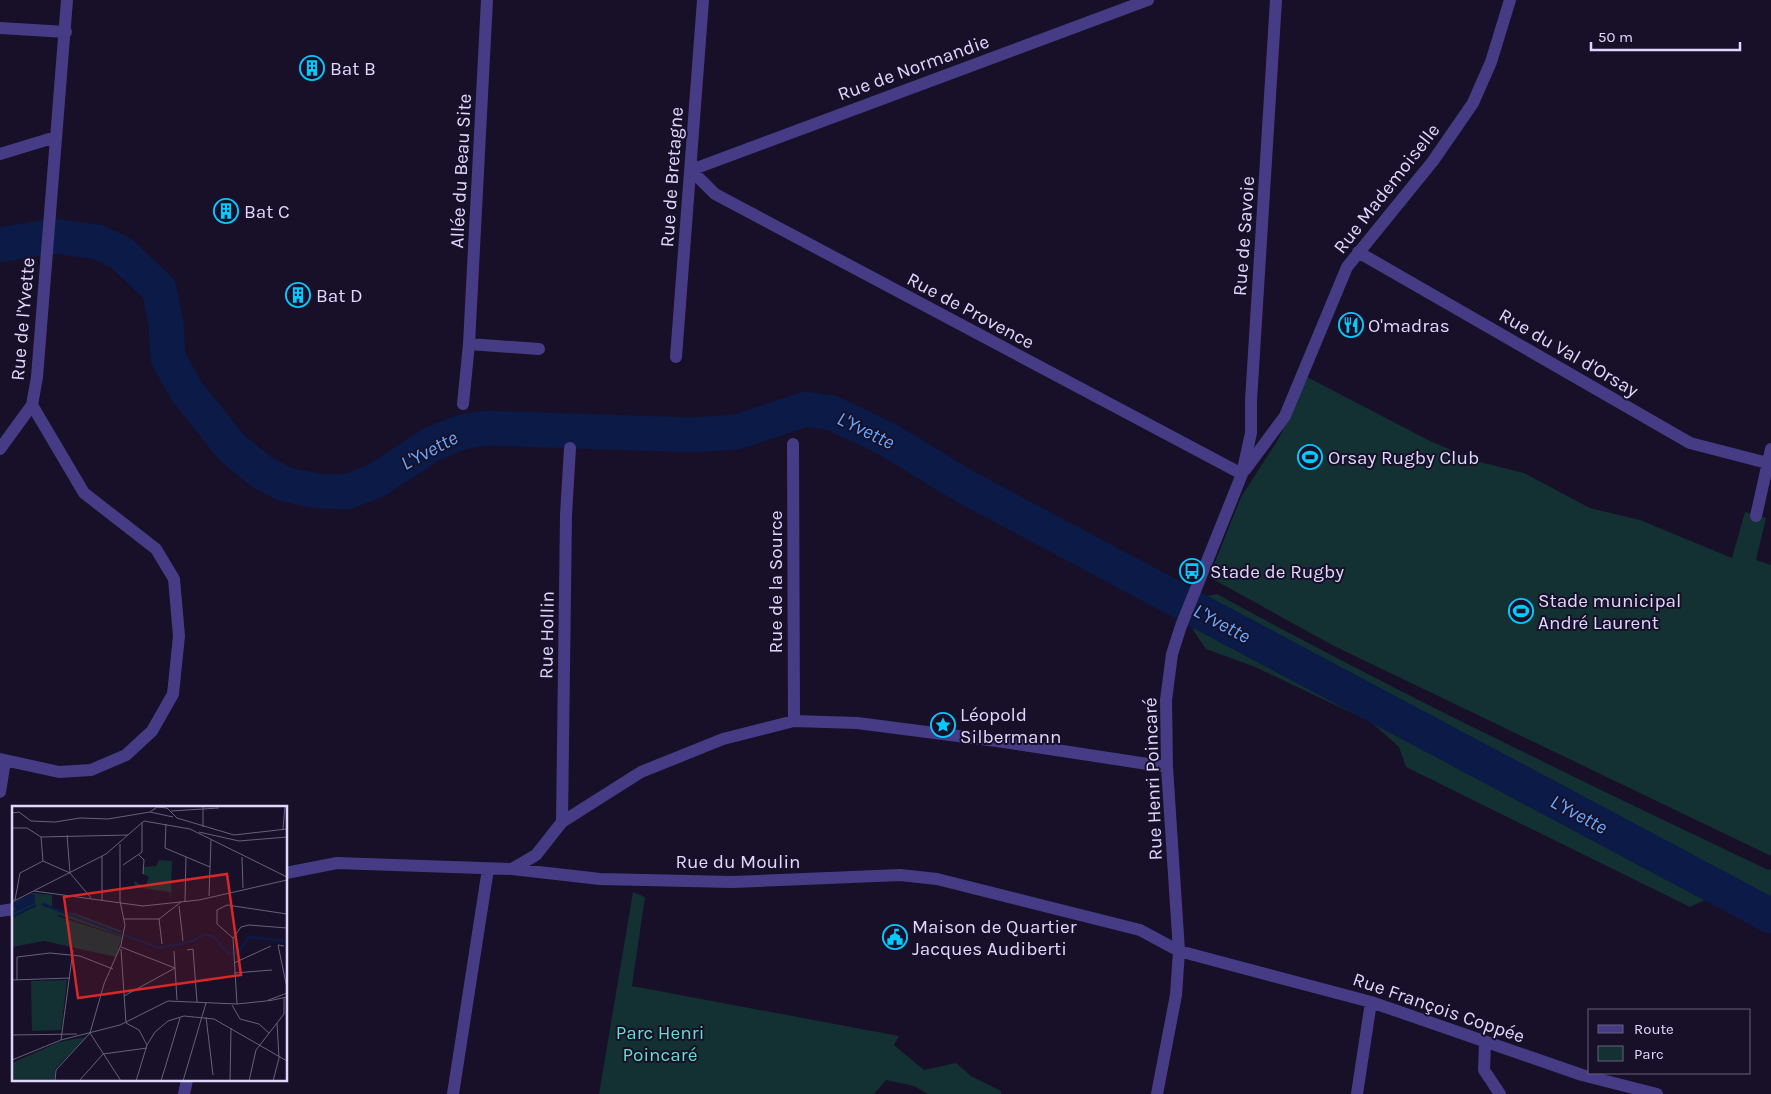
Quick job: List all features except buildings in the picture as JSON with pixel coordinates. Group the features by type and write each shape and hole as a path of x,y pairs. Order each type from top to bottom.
{"street":[{"name":"Rue de l'Yvette","path":"0,792 2,760 59,772 91,770 126,755 152,731 173,694 179,636 174,579 156,549 84,493 32,405 37,377 66,32 67,0"},
{"name":"Allée du Beau Site","path":"463,404 469,344 487,0"},
{"name":"Rue de Bretagne","path":"676,357 703,0"},
{"name":"Rue de Normandie","path":"691,170 1148,0"},
{"name":"Rue de Savoie","path":"1242,474 1251,433 1251,401 1276,0"},
{"name":"Rue Mademoiselle","path":"1242,474 1285,416 1347,268 1433,161 1473,103 1491,62 1510,0"},
{"path":"0,28 66,32"},
{"path":"0,154 56,137"},
{"name":"Rue de Provence","path":"691,170 715,194 1242,474"},
{"name":"Rue du Val d'Orsay","path":"1358,252 1690,443 1769,464"},
{"path":"469,344 539,349"},
{"path":"0,449 32,405"},
{"name":"Rue de la Source","path":"793,444 794,721"},
{"name":"Rue Hollin","path":"562,822 566,515 570,448"},
{"path":"1756,516 1771,450"},
{"name":"Rue Henri Poincaré","path":"1157,1094 1176,996 1179,951 1166,700 1172,654 1181,626 1242,474"},
{"path":"512,870 536,855 562,822 641,772 723,739 794,721 867,724 997,741 1168,767"},
{"name":"Rue du Moulin","path":"288,873 337,863 512,870 600,879 634,880 733,882 900,876 937,879 1140,930 1179,951"},
{"path":"453,1094 488,869"},
{"name":"Rue François Coppée","path":"1179,951 1371,1002 1423,1018 1485,1042 1582,1075 1657,1094"},
{"path":"1357,1094 1371,1002"},
{"path":"1485,1042 1484,1070 1500,1094"}],"green space":[{"name":"Stade municipal André Laurent","path":"1307,377 1430,441 1480,462 1524,473 1590,508 1640,520 1732,558 1745,512 1766,518 1756,560 1771,565 1771,856 1332,645 1209,577 1241,497 1279,438"},
{"path":"1217,594 1490,736 1768,870 1771,869 1771,920 1739,905 1731,909 1705,900 1690,907 1406,767 1399,747 1371,722 1255,667 1206,649 1193,630 1207,596"},
{"name":"Parc Henri Poincaré","path":"633,892 645,897 632,986 899,1036 894,1045 924,1070 956,1063 971,1076 1001,1091 1001,1094 928,1094 914,1086 886,1080 874,1094 599,1094"}],"waterway":[{"name":"L'Yvette","path":"0,245 53,236 98,242 121,253 159,289 166,324 168,358 186,390 231,447 260,471 284,484 317,491 347,492 377,480 432,444 462,432 488,428 692,435 737,432 806,409 832,413 887,439 964,486 1771,916"}],"place":[{"name":"Bat B","path":"312,68"},
{"name":"Bat C","path":"226,211"},
{"name":"Bat D","path":"298,295"},
{"name":"O'madras","path":"1351,325"},
{"name":"Orsay Rugby Club","path":"1310,457"},
{"name":"Stade de Rugby","path":"1192,571"},
{"name":"Stade municipal André Laurent","path":"1521,611"},
{"name":"Léopold Silbermann","path":"943,725"},
{"name":"Maison de Quartier Jacques Audiberti","path":"895,937"}]}
